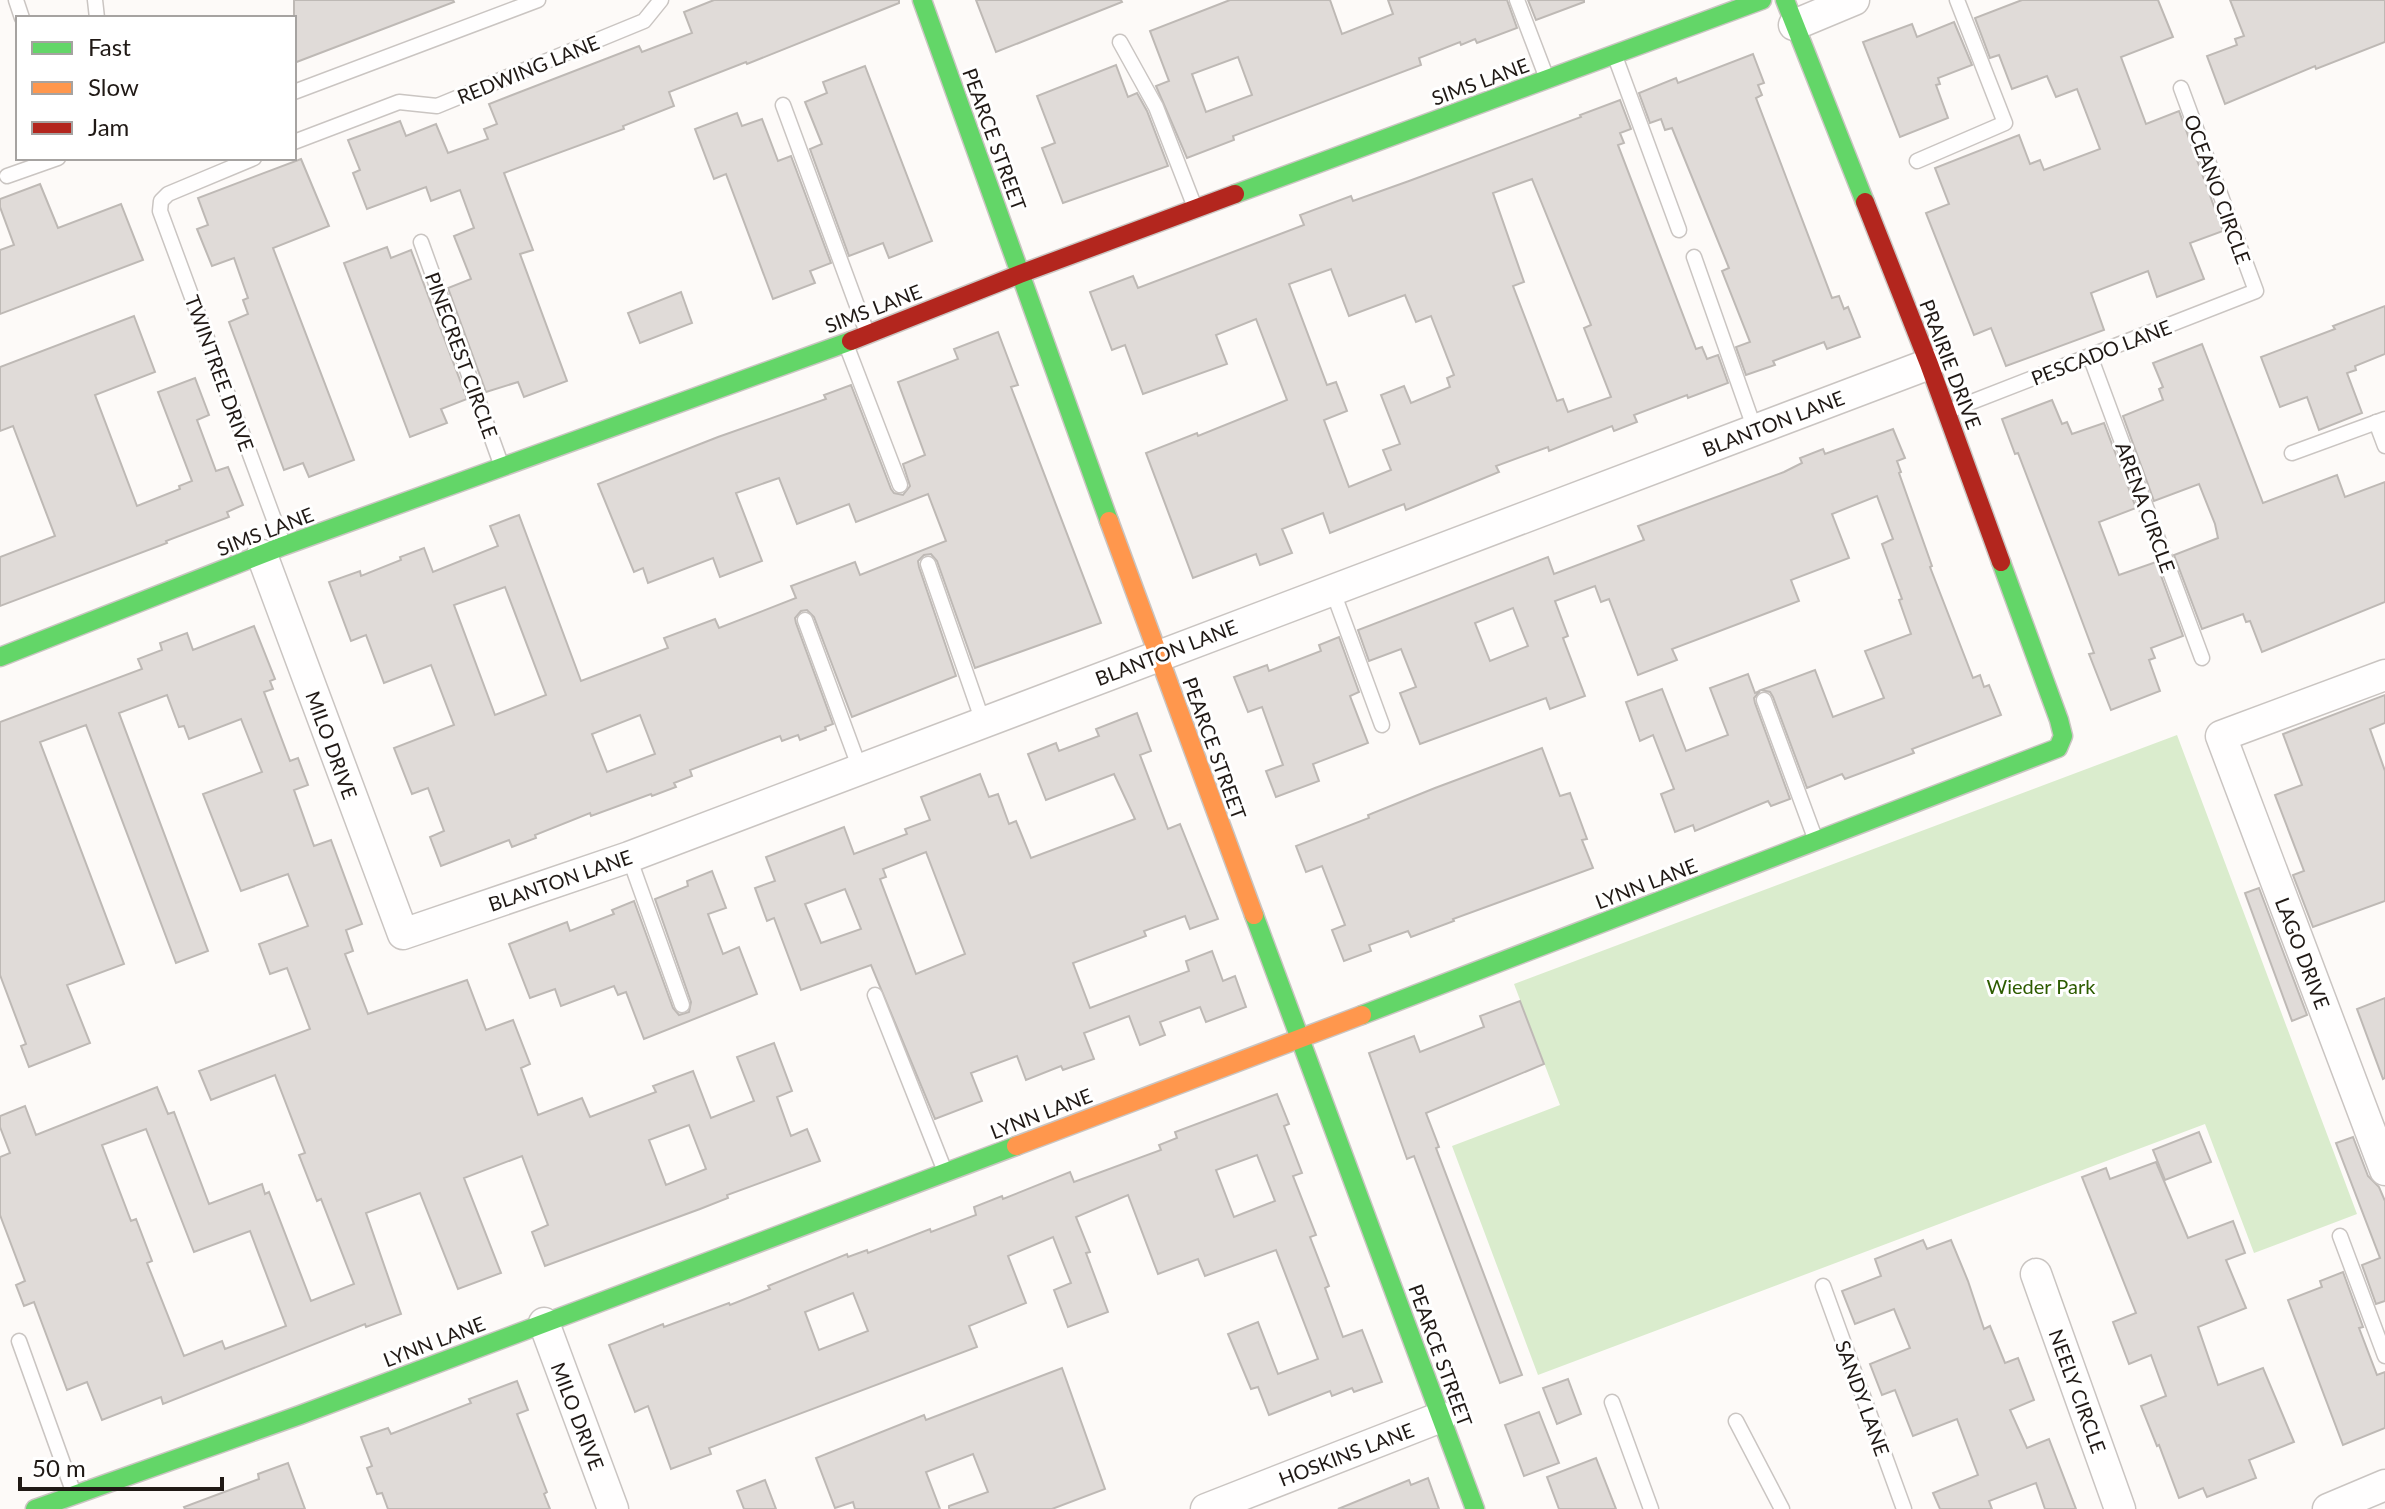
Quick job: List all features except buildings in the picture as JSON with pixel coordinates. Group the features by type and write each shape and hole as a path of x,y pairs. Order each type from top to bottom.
{"street":[{"name":"PEARCE STREET","path":"922,0 1157,655 1475,1509"},
{"name":"SIMS LANE","path":"0,657 273,550 845,343 1020,274 1762,0"},
{"path":"1789,12 1854,0"},
{"name":"PRAIRIE DRIVE","path":"1789,12 1929,364 2059,720 2063,736 2058,748"},
{"name":"BLANTON LANE","path":"403,934 629,857 1929,364"},
{"name":"MILO DRIVE","path":"273,550 403,934"},
{"name":"LAGO DRIVE","path":"2385,675 2221,736 2385,1170"},
{"name":"LYNN LANE","path":"35,1509 300,1415 945,1173 2058,748"},
{"name":"NEELY CIRCLE","path":"2036,1274 2120,1509"},
{"name":"MILO DRIVE","path":"544,1323 613,1509"},
{"name":"HOSKINS LANE","path":"1216,1507 1441,1417"},
{"path":"2328,1509 2385,1485"}],"lane":[{"path":"296,91 538,0"},
{"name":"REDWING LANE","path":"296,141 399,102 437,106 644,21 661,0"},
{"path":"1517,0 1547,80"},
{"path":"1917,161 2005,123 1957,0"},
{"path":"1120,42 1156,107 1196,210"},
{"path":"1614,54 1679,230"},
{"name":"OCEANO CIRCLE","path":"2181,88 2256,291"},
{"path":"783,105 867,334"},
{"path":"7,176 52,160"},
{"name":"TWINTREE DRIVE","path":"249,160 168,194 161,201 160,211 273,550"},
{"name":"PINECREST CIRCLE","path":"421,242 502,468"},
{"path":"1694,257 1755,430"},
{"name":"PESCADO LANE","path":"1946,412 2256,291"},
{"path":"845,343 900,485"},
{"name":"ARENA CIRCLE","path":"2090,356 2202,658"},
{"path":"2292,453 2381,420 2385,446"},
{"path":"928,564 983,722"},
{"path":"1332,589 1382,725"},
{"path":"805,620 860,769"},
{"path":"1764,700 1817,842"},
{"path":"629,857 682,1005"},
{"path":"875,995 945,1173"},
{"path":"2340,1236 2385,1356"},
{"name":"SANDY LANE","path":"1823,1286 1904,1509"},
{"path":"19,1341 74,1495"},
{"path":"1612,1402 1651,1509"},
{"path":"1736,1421 1782,1509"}],"green space":[{"name":"Wieder Park","path":"2177,735 2357,1214 2254,1253 2205,1124 1538,1375 1452,1146 1560,1105 1514,984"}],"traffic: fast":[{"path":"922,0 1109,521"},
{"path":"1235,194 1762,0"},
{"path":"1785,0 1865,202"},
{"path":"0,657 283,546 851,341"},
{"path":"1362,1015 2058,748 2063,736 2059,720 2001,562"},
{"path":"1254,915 1475,1509"},
{"path":"35,1509 300,1415 1016,1146"}],"traffic: slow":[{"path":"1109,521 1254,915"},
{"path":"1016,1146 1362,1015"}],"traffic: jam":[{"path":"851,341 1235,194"},
{"path":"1865,202 1929,364 2001,562"}]}
